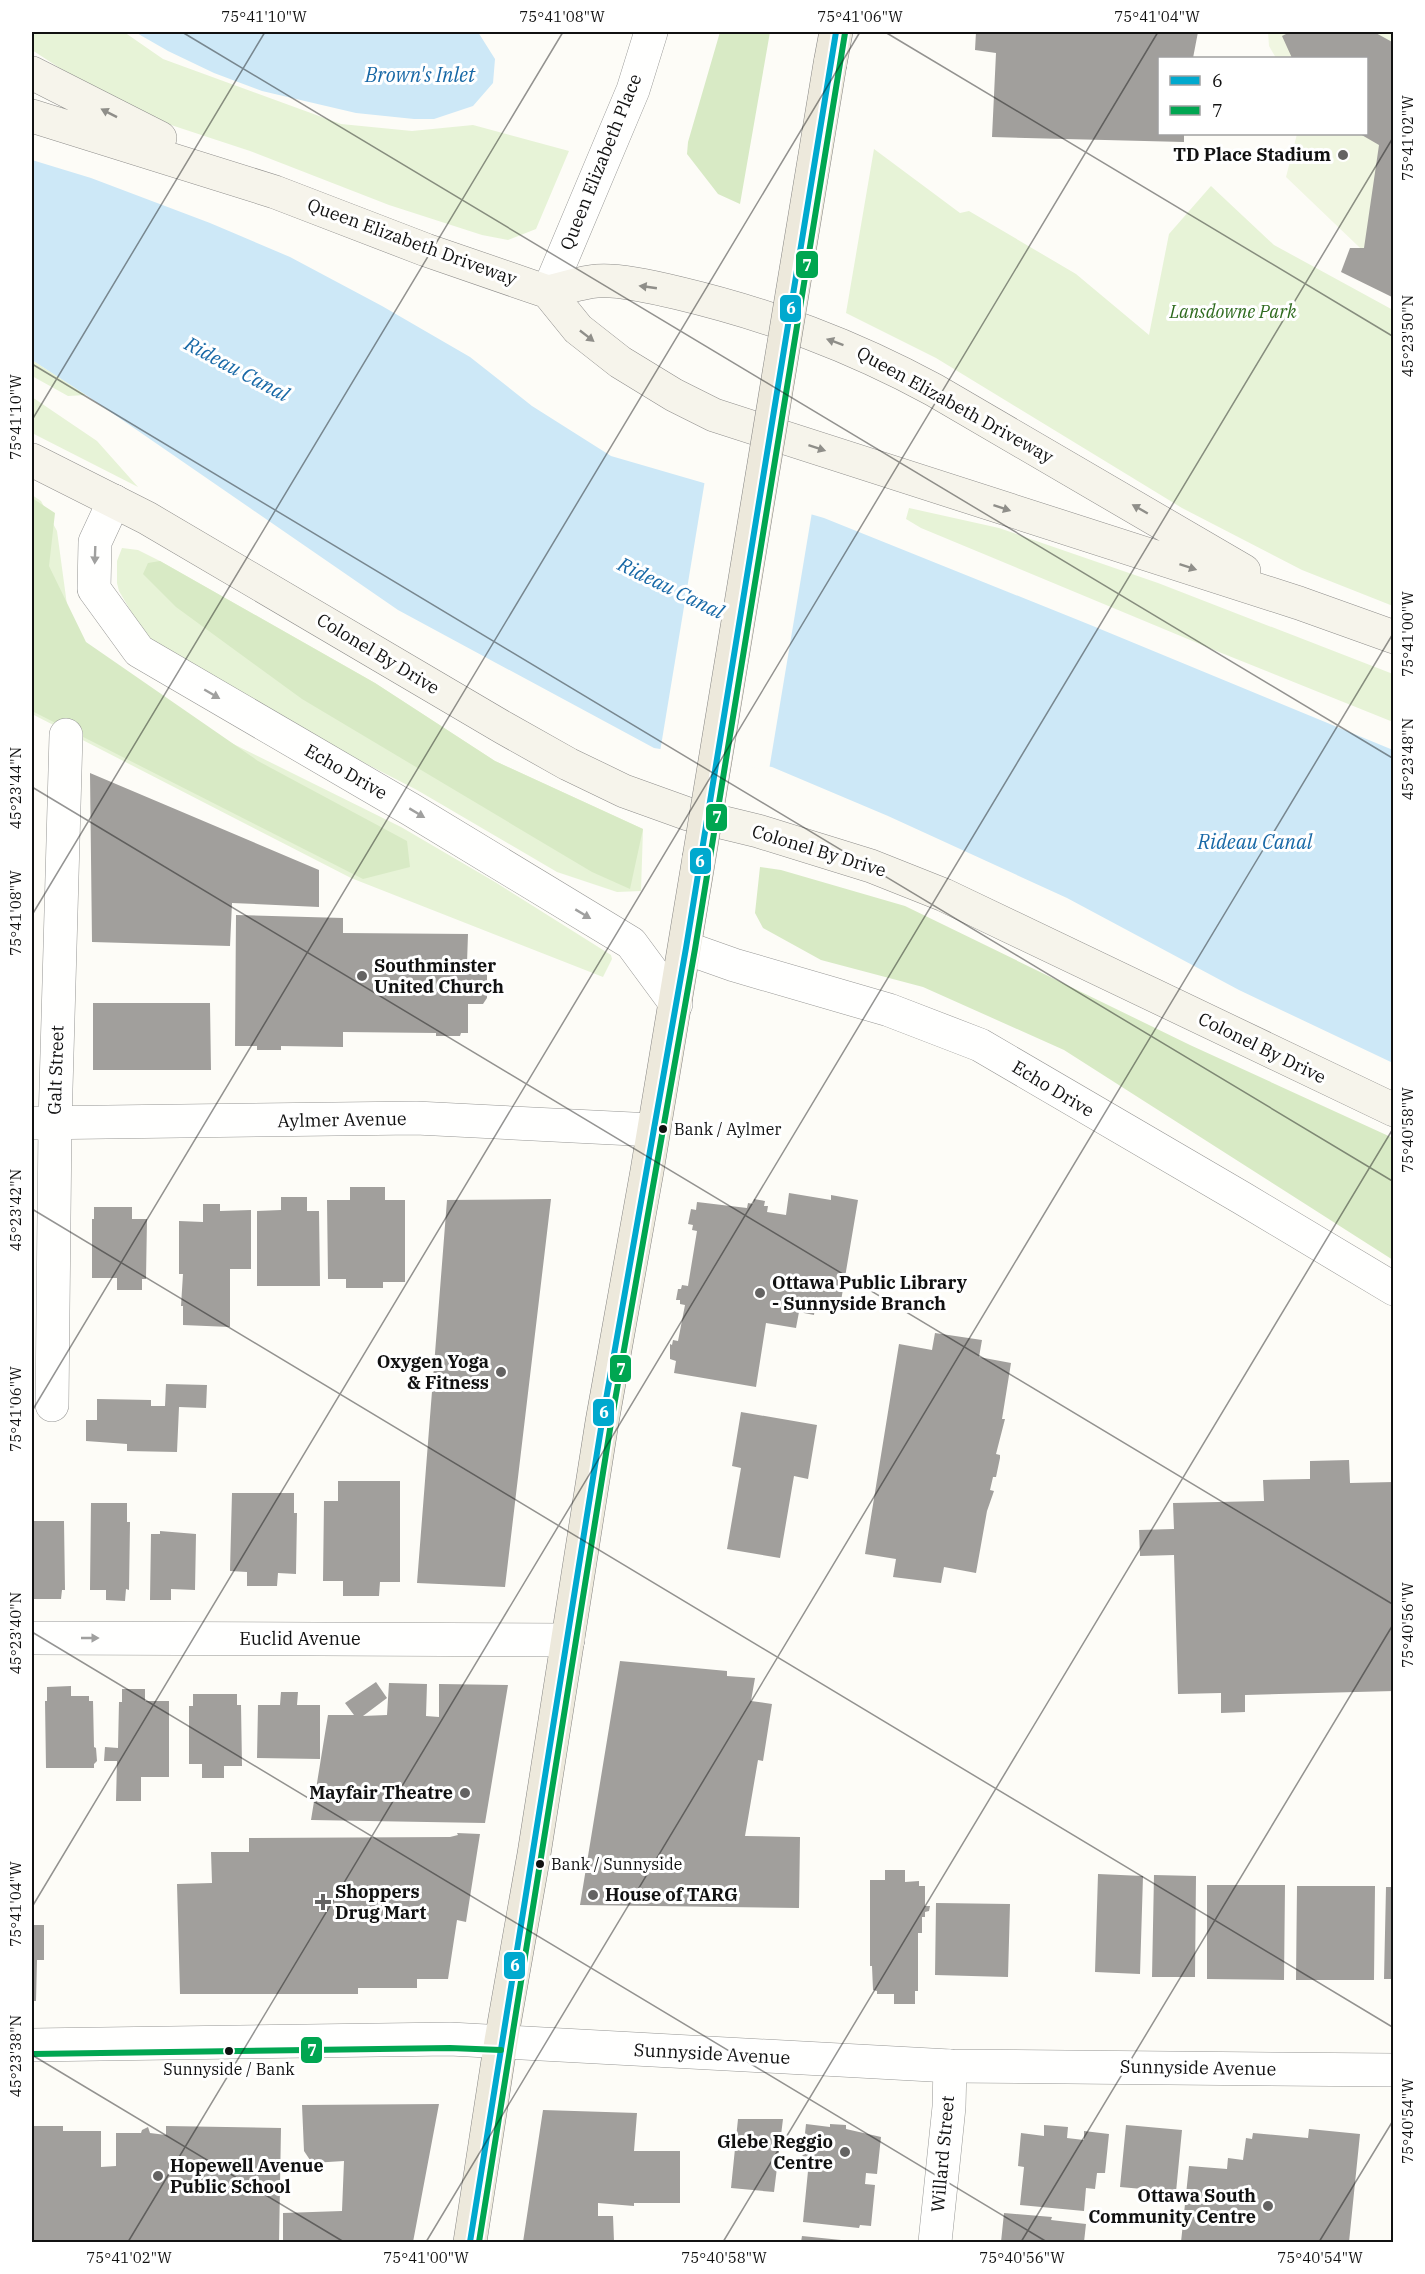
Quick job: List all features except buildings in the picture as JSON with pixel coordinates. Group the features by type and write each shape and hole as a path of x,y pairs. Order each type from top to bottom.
{"main road":[{"path":"470,2242 602,1422 686,948 836,32"},
{"name":"Queen Elizabeth Driveway","path":"32,73 133,126 275,192"},
{"name":"Queen Elizabeth Driveway","path":"32,116 275,192 426,250 548,292 578,329 620,362 674,395 714,415 1299,603 1394,637"},
{"name":"Queen Elizabeth Driveway","path":"548,292 598,280 654,287 730,306 838,343 892,367 933,390 1299,603"},
{"name":"Colonel By Drive","path":"32,460 147,518 504,728 568,764 614,786 687,814 758,831 871,866 944,895 1394,1110"}],"street":[{"name":"Queen Elizabeth Place","path":"548,292 633,90 651,32"},
{"name":"Echo Drive","path":"114,501 95,542 94,589 139,651 410,809 631,943 676,1005"},
{"name":"Galt Street","path":"52,1405 43,1124 66,735"},
{"name":"Echo Drive","path":"686,948 734,965 889,1010 980,1045 1394,1289"},
{"name":"Aylmer Avenue","path":"43,1124 416,1119 653,1130"},
{"name":"Euclid Avenue","path":"32,1638 568,1640"},
{"name":"Sunnyside Avenue","path":"32,2045 450,2039 950,2066 1394,2070"},
{"name":"Willard Street","path":"935,2242 949,2107 950,2066"}],"green space":[{"path":"32,32 124,32 163,59 341,124 412,131 473,125 569,151 536,229 508,240 482,235 389,205 250,151 168,124 95,91 32,50"},
{"path":"720,32 770,32 740,204 718,194 687,154 688,142"},
{"name":"TD Place Stadium","path":"1268,32 1393,32 1393,275 1381,268 1286,177 1297,135 1368,135 1368,57 1275,57 1269,46"},
{"name":"Lansdowne Park","path":"874,149 960,213 969,211 1076,274 1149,335 1169,234 1211,186 1274,245 1393,310 1393,606 1302,570 1182,508 936,358 846,313"},
{"path":"32,360 86,395 68,396 32,376"},
{"path":"32,397 97,441 138,487 32,433"},
{"path":"32,495 41,501 57,531 70,627 102,668 179,717 401,827 495,882 611,955 612,959 603,977 351,878 32,714"},
{"path":"32,498 55,513 49,566 86,642 258,761 407,841 410,867 363,879 32,711"},
{"path":"909,508 999,528 1158,583 1393,674 1393,722 921,528 906,519"},
{"path":"122,548 138,550 160,561 375,683 495,761 643,829 641,891 617,892 557,872 417,790 209,683 164,655 139,625 119,591 117,561"},
{"path":"160,561 375,683 495,761 643,829 630,889 592,872 302,699 176,607 143,574 148,563"},
{"path":"760,867 781,870 905,906 1190,1045 1393,1138 1393,1260 1064,1050 923,987 821,960 763,928 755,913"}],"water":[{"name":"Brown's Inlet","path":"135,32 478,32 495,59 493,83 473,106 434,119 356,113 262,91 214,73"},
{"name":"Rideau Canal","path":"32,160 91,178 210,223 290,257 382,306 470,357 532,406 611,456 824,518 1393,750 1393,1063 1239,990 1067,898 888,816 772,767 654,748 398,610 32,360"}],"pier":[{"path":"705,480 812,512 769,770 660,752"}],"transit line":[{"name":"6","path":"470,2242 602,1422 686,948 836,32"},
{"name":"7","path":"479,2242 611,1423 695,949 845,33"},
{"name":"7","path":"32,2054 450,2048 501,2050"}],"place":[{"name":"TD Place Stadium","path":"1343,155"},
{"name":"Southminster United Church","path":"362,976"},
{"name":"Bank / Aylmer","path":"663,1129"},
{"name":"Ottawa Public Library - Sunnyside Branch","path":"760,1293"},
{"name":"Oxygen Yoga & Fitness","path":"501,1372"},
{"name":"Mayfair Theatre","path":"465,1793"},
{"name":"Bank / Sunnyside","path":"540,1864"},
{"name":"House of TARG","path":"593,1895"},
{"name":"Shoppers Drug Mart","path":"323,1902"},
{"name":"Sunnyside / Bank","path":"229,2051"},
{"name":"Glebe Reggio Centre","path":"845,2152"},
{"name":"Hopewell Avenue Public School","path":"158,2176"},
{"name":"Ottawa South Community Centre","path":"1268,2206"}]}
